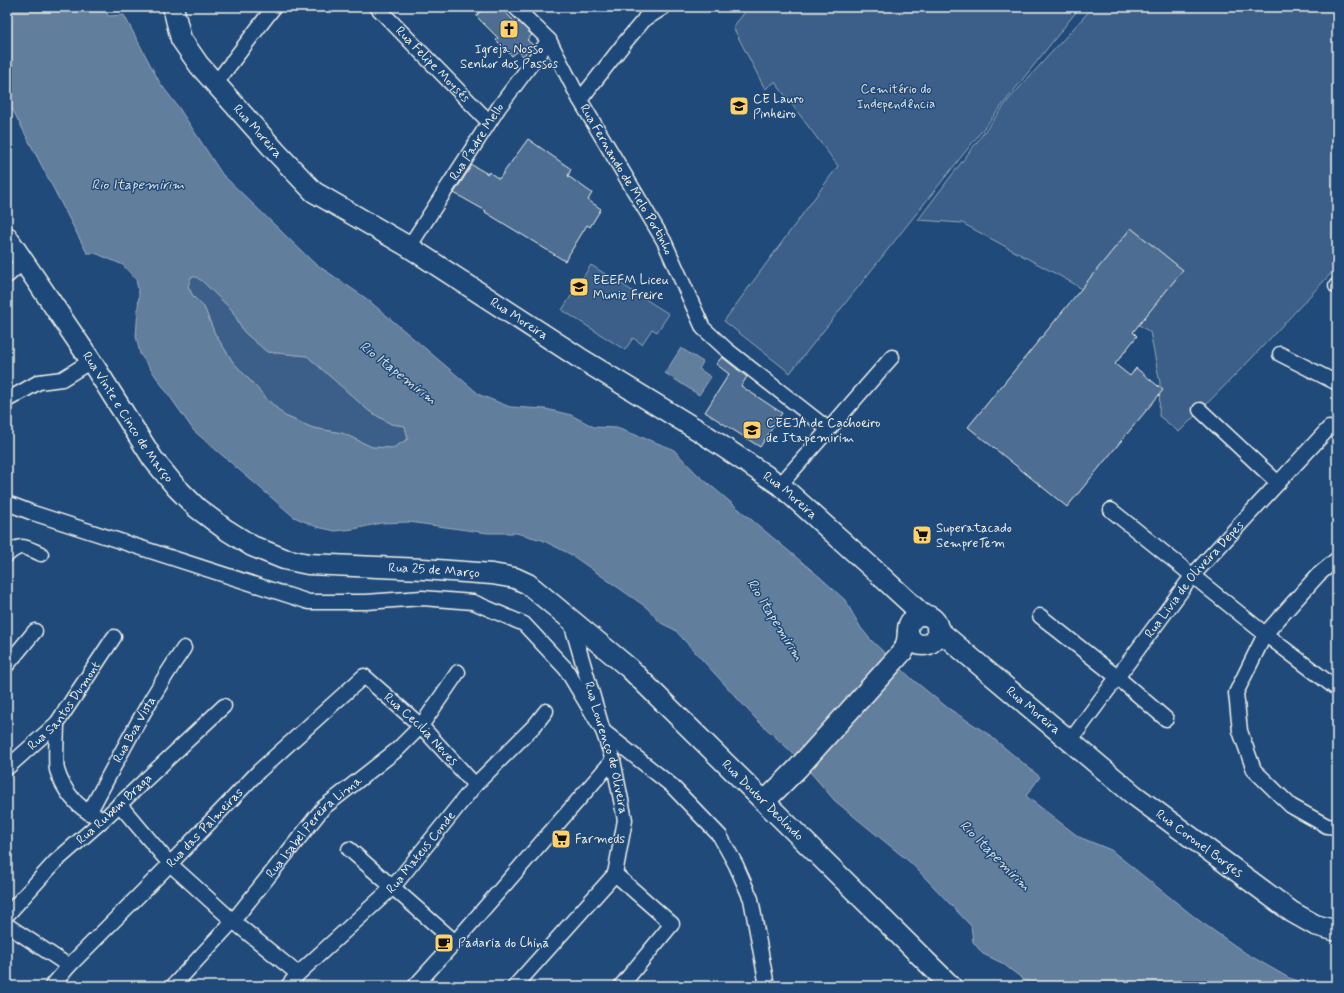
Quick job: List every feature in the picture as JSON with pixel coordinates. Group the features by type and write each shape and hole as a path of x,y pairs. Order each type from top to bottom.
{"main road":[{"name":"Rua Moreira","path":"173,7 181,39 199,64 277,153 314,192 409,247 578,357 702,432 780,484 871,566 904,598 916,636 960,648 1070,741"},
{"name":"Rua Vinte e Cinco de Março","path":"7,237 91,361 153,459 176,487 197,508 225,529 252,546 284,559"},
{"name":"Rua 25 de Março","path":"284,559 308,564 438,570 492,574 515,578 528,584 570,619"},
{"name":"Rua Doutor Deolindo","path":"570,619 629,668 765,801 947,984"},
{"path":"765,801 798,768 916,636"},
{"name":"Rua Coronel Borges","path":"1070,741 1134,795 1292,912 1315,925 1337,931"}],"street":[{"path":"216,83 274,7"},
{"name":"Rua Felipe Moysés","path":"377,7 489,122"},
{"name":"Rua Fernando de Melo Portinho","path":"515,7 549,40 580,100 664,241 703,328 728,350 828,429"},
{"path":"580,100 643,21 652,7"},
{"path":"643,21 664,7"},
{"name":"Rua Padre Mello","path":"409,247 499,107 549,40"},
{"path":"7,276 23,262"},
{"path":"1280,354 1337,383"},
{"path":"780,484 892,357"},
{"path":"7,400 39,382 62,379 91,361"},
{"path":"1200,410 1278,483"},
{"name":"Rua Livia de Oliveira Depes","path":"1070,741 1193,575 1330,428"},
{"path":"7,503 33,513 308,602 366,602 422,598 474,602 524,624 566,669 602,731 671,785 720,836 736,865 750,899 768,986"},
{"path":"1110,510 1265,634 1335,684"},
{"path":"7,555 14,548 22,546 41,554"},
{"path":"1337,559 1318,575 1265,634 1236,693 1240,731 1254,770 1291,806 1327,826 1337,827"},
{"path":"1040,616 1166,719"},
{"name":"Rua Lourenço de Oliveira","path":"570,619 602,731 613,760 625,820 615,874"},
{"path":"7,665 35,631"},
{"name":"Rua Santos Dumont","path":"7,768 57,723 114,637"},
{"name":"Rua Boa Vista","path":"89,813 167,673 184,648"},
{"name":"Rua Isabel Pereira Lima","path":"173,986 233,921 324,808 398,749 421,726 458,672"},
{"name":"Rua Cecilia Neves","path":"364,676 421,726 475,785"},
{"name":"Rua das Palmeiras","path":"52,986 68,966 170,864 259,771 364,676"},
{"name":"Rua Rubem Braga","path":"7,915 55,862 104,819 224,706"},
{"name":"Rua Mateus Conde","path":"288,986 298,974 393,887 475,785 535,725 546,711"},
{"path":"57,723 57,769 70,798 89,813 104,819"},
{"path":"415,986 613,760"},
{"path":"119,804 170,864 233,921 298,974"},
{"path":"349,849 455,942"},
{"path":"515,986 615,874 672,924 621,986"},
{"path":"7,925 68,966"}],"green space":[{"name":"Cemitério do Independência","path":"749,7 1080,7 790,373 724,321 838,166 775,82 765,89 733,27"},
{"path":"1093,7 1334,7 1337,117 1337,267 1249,361 1179,432 1159,416 1160,383 1150,332 1071,282 962,223 918,220 1010,98"},
{"path":"591,265 669,314 657,332 652,329 642,344 633,338 625,350 562,310"},
{"path":"191,276 196,276 232,310 244,332 267,352 307,356 369,411 391,424 405,426 408,439 393,448 372,447 342,433 313,428 285,416 233,362 215,334 204,307 193,296 188,286"}],"water":[{"name":"Rio Itapemirim","path":"7,7 105,7 108,16 124,15 160,83 179,108 222,174 313,262 367,299 480,395 510,407 546,409 571,415 594,427 617,428 673,449 697,474 845,600 861,628 870,639 912,679 948,708 988,734 1040,777 1026,796 1079,837 1111,850 1197,919 1247,954 1289,978 1316,986 1032,986 1002,963 983,954 973,942 971,926 911,863 835,801 798,758 757,720 675,630 661,623 646,607 570,554 542,540 516,533 488,533 409,522 381,523 354,529 335,531 317,527 294,517 194,431 140,354 136,336 139,294 136,280 123,265 95,253 87,253 7,99","holes":["191,277 196,277 232,310 244,332 267,352 307,356 369,411 391,424 405,426 408,439 393,448 372,447 342,433 313,428 285,416 233,362 215,334 204,307 193,296 188,287"]},
{"path":"681,348 703,362 699,369 711,377 699,395 665,373"}],"building":[{"name":"Igreja Nosso Senhor dos Passos","path":"485,7 500,7 517,24 519,22 532,35 527,40 533,45 523,56 518,51 512,56 496,40 498,38 476,16"},
{"path":"528,139 571,169 568,176 592,193 588,200 601,209 590,227 587,225 565,261 485,212 486,211 454,193 472,165 488,174 489,172 499,179"},
{"path":"1131,228 1183,270 1133,332 1137,336 1115,364 1130,376 1136,368 1163,390 1067,507 968,427"},
{"name":"CEEJA de Cachoeiro de Itapemirim","path":"722,357 747,377 741,386 782,413 760,447 705,412 729,374 716,364"}],"place":[{"name":"Igreja Nosso Senhor dos Passos","path":"509,29"},
{"name":"CE Lauro Pinheiro","path":"739,106"},
{"name":"EEEFM Liceu Muniz Freire","path":"579,287"},
{"name":"CEEJA de Cachoeiro de Itapemirim","path":"752,430"},
{"name":"Superatacado SempreTem","path":"922,535"},
{"name":"Farmeds","path":"561,839"},
{"name":"Padaria do China","path":"444,943"}]}
